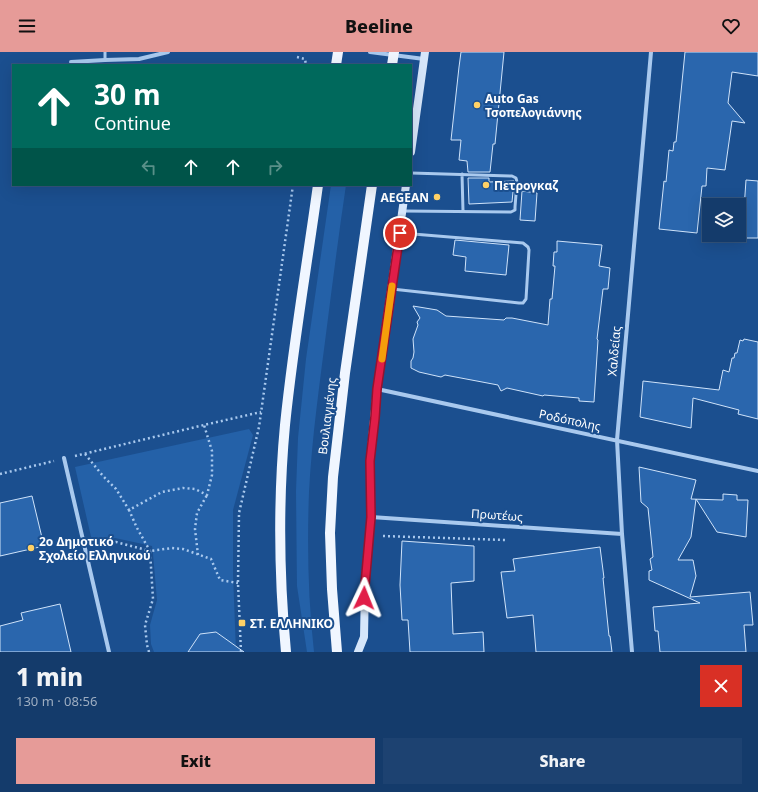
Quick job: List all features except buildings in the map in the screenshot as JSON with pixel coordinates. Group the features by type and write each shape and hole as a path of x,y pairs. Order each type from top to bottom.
{"main road":[{"path":"336,64 338,52"},
{"path":"286,652 283,623 280,542 285,426 318,186"},
{"name":"Βουλιαγμένης","path":"337,652 332,589 330,533 333,477 345,373 372,186"}],"street":[{"path":"71,62 139,59 168,52"},
{"path":"370,52 393,57 424,55 412,145"},
{"name":"Χαλδείας","path":"632,652 622,534 617,440 650,52"},
{"path":"358,652 364,637 365,585 371,517 370,461 377,389 406,186"},
{"name":"Ροδόπολης","path":"377,389 758,471"},
{"path":"64,458 109,652"},
{"name":"Πρωτέως","path":"371,517 622,534"}],"lane":[{"path":"104,52 104,60"},
{"path":"403,211 511,212 515,207 517,182 516,178 512,176 412,173"},
{"path":"462,174 462,211"},
{"path":"392,289 519,303 523,303 526,299 529,250 523,243 400,233"}],"path":[{"path":"297,57 305,59 306,64"},
{"path":"241,652 238,583 239,514 259,427 293,186"},
{"path":"0,474 261,412"},
{"path":"198,555 195,529 197,513 207,495 212,474 212,451 204,425"},
{"path":"85,454 116,489 130,510 137,528 150,551 153,599 145,625 149,652"},
{"path":"130,510 162,492 183,488 194,489 207,495"},
{"path":"377,536 511,540"},
{"path":"85,549 100,544 116,542 150,551 183,548 211,560 220,580 238,583"}],"shaded area":[{"path":"331,186 346,186 319,388 310,471 308,572 314,652 307,652 297,586 296,491 298,438 306,359"},
{"path":"249,429 253,435 233,510 233,574 236,652 230,642 216,632 200,634 190,652 154,652 151,644 150,625 157,600 152,546 115,538 92,541 75,467"}],"slow traffic":[{"path":"382,359 392,286"}],"place":[{"name":"Auto Gas Τσοπελογιάννης","path":"477,105"},
{"name":"Πετρογκαζ","path":"486,185"},
{"name":"AEGEAN","path":"437,197"},
{"name":"2ο Δημοτικό Σχολείο Ελληνικού","path":"31,548"},
{"name":"ΣΤ. ΕΛΛΗΝΙΚΟ","path":"242,623"}],"route":[{"path":"364,598 371,517 370,461 377,389 400,233"}]}
